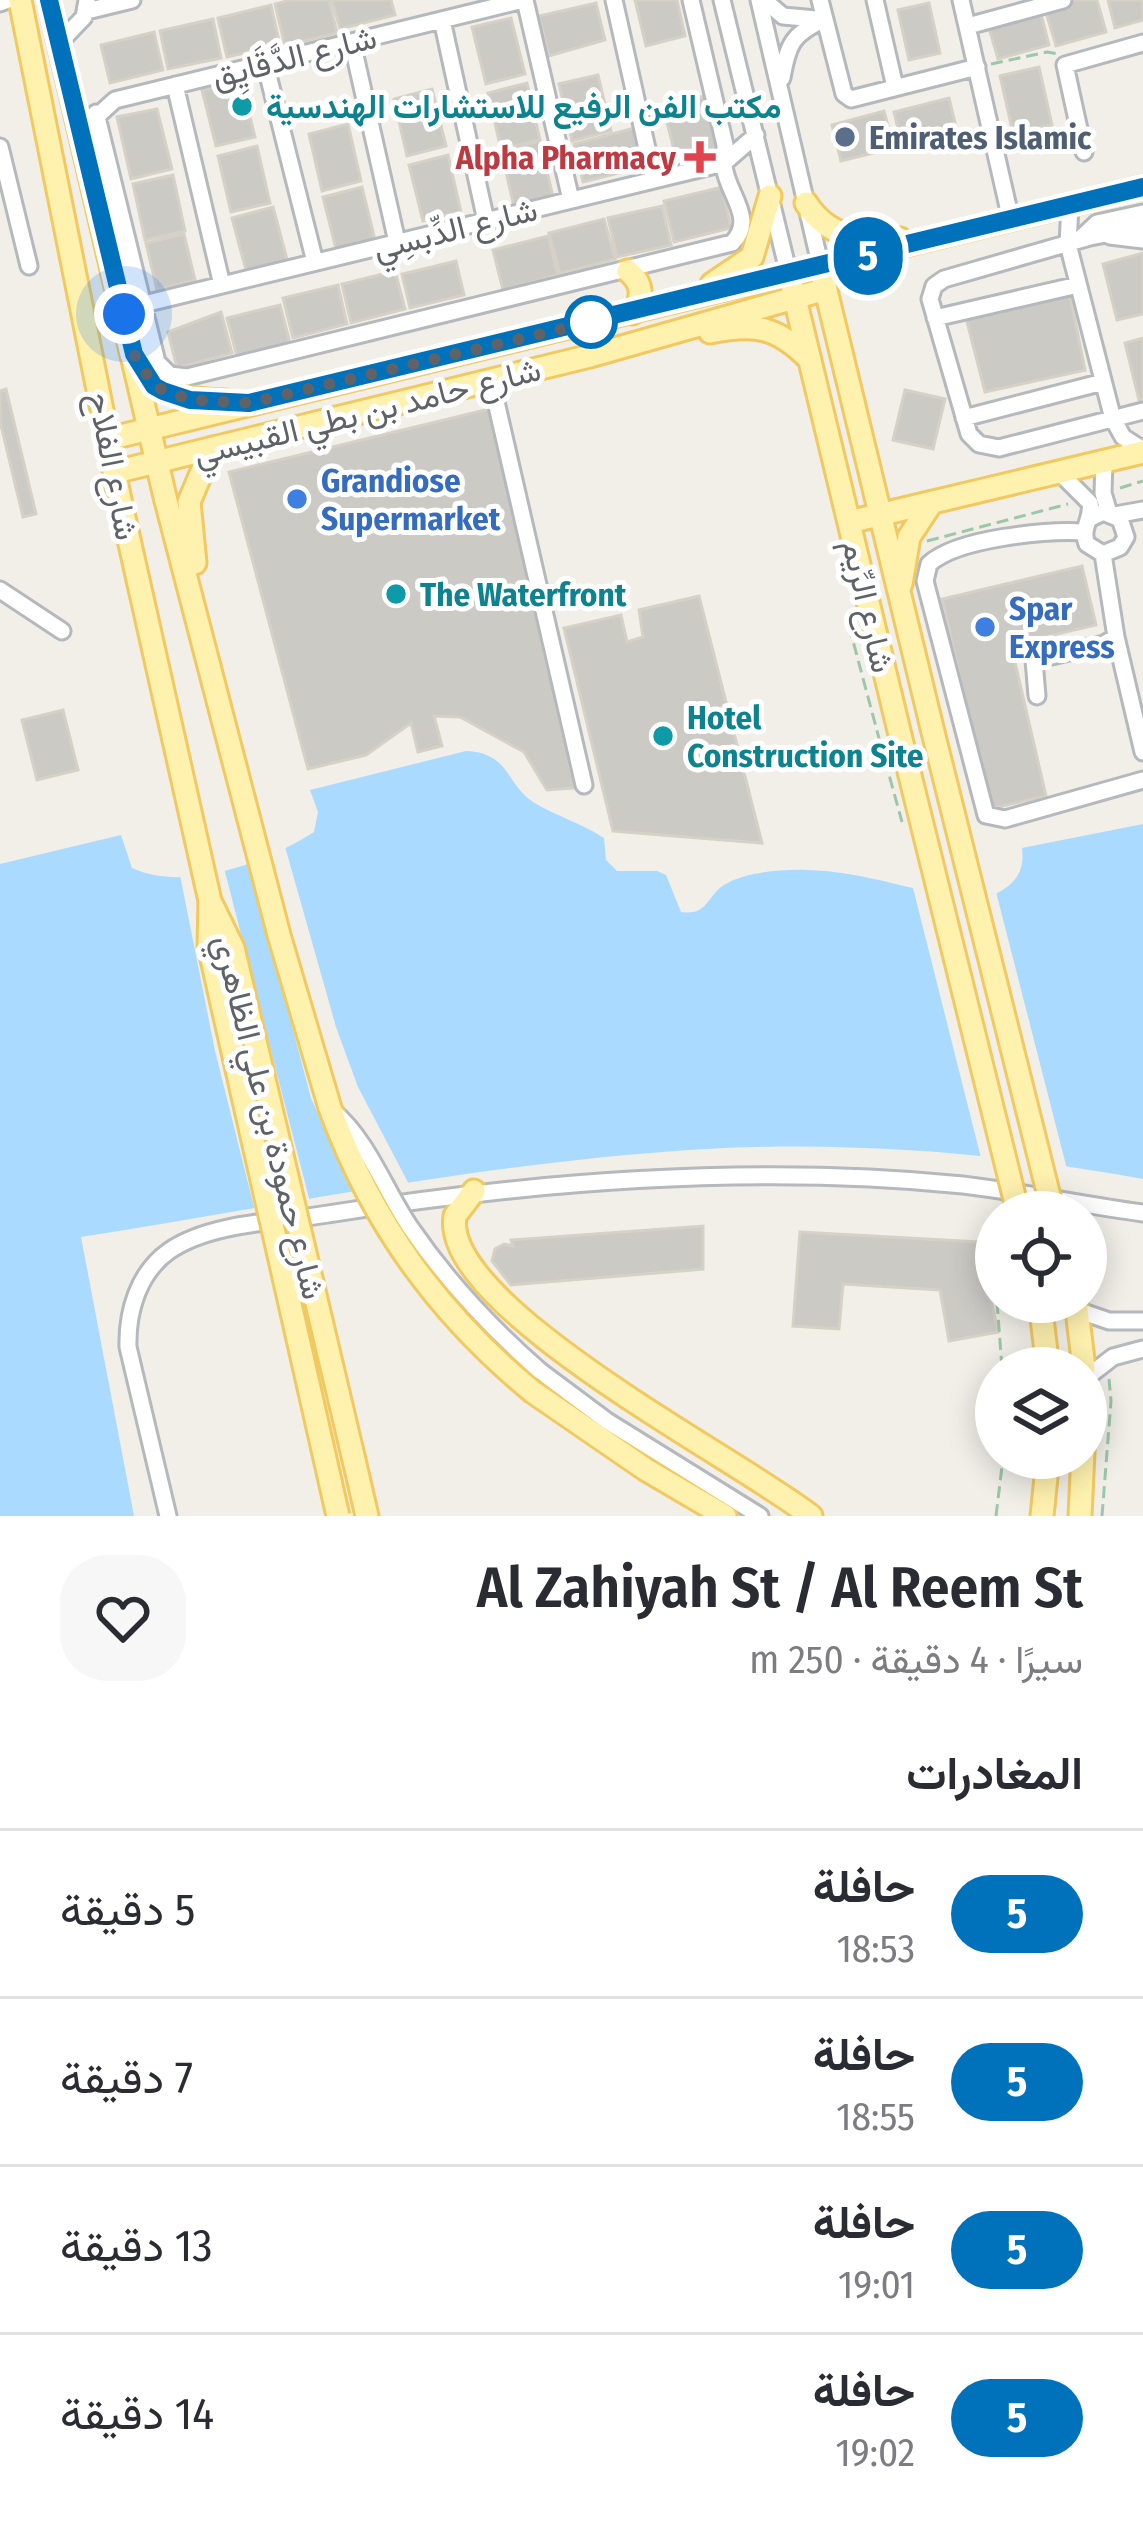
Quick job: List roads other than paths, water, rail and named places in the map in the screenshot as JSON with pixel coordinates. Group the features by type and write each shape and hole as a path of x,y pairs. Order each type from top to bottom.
{"main road":[{"name":"شارع الفلاح","path":"20,0 153,650"},
{"name":"شارع الفلاح","path":"49,0 82,138 116,232 150,429 206,641"},
{"name":"شارع حامد بن بطي القبيسي","path":"115,472 590,356 936,239 1143,187"},
{"path":"704,294 716,281 747,264 770,196"},
{"path":"806,203 819,221 848,237 936,239"},
{"path":"628,271 638,281 641,295 632,313"},
{"name":"شارع الرِّيم","path":"823,278 899,602 1048,1191"},
{"name":"شارع حامد بن بطي القبيسي","path":"108,439 704,294 792,285"},
{"name":"شارع الرِّيم","path":"792,285 849,522 890,739 1012,1191"},
{"path":"590,356 745,325 768,327 810,361"},
{"path":"134,354 154,386 163,391 190,400 249,403"},
{"path":"206,641 189,514 193,486 212,448"},
{"path":"849,522 1143,451"},
{"path":"899,602 909,537 932,502"},
{"name":"شارع حمودة بن علي الظاهري","path":"206,641 279,935 330,1108 356,1172 389,1233 462,1328 509,1372 569,1418 725,1516"},
{"name":"شارع حمودة بن علي الظاهري","path":"153,650 210,902 232,948 367,1516"},
{"path":"210,902 209,946 338,1516"},
{"path":"474,1191 455,1216 455,1241 488,1285 531,1327 608,1384 743,1467 811,1516"},
{"path":"1042,1516 1046,1479"},
{"path":"1080,1516 1082,1479"}],"street":[{"path":"58,43 87,5 132,0"},
{"path":"524,0 571,200"},
{"name":"شارع الدَّقَايِق","path":"96,113 115,100 524,0"},
{"path":"614,0 654,180"},
{"path":"96,113 116,232 144,304 157,362 170,375 188,377 724,247 739,237 742,216 724,163 725,146 691,0"},
{"name":"شارع الرِّيم","path":"722,0 792,285"},
{"path":"761,0 825,19"},
{"name":"شارع الرِّيم","path":"761,0 823,278"},
{"path":"820,0 844,94 851,99 977,68"},
{"path":"875,0 896,87"},
{"path":"962,0 1011,220"},
{"path":"968,26 1063,0"},
{"path":"781,90 788,43 798,31 825,19"},
{"path":"442,20 486,220"},
{"path":"352,42 397,242"},
{"path":"1084,152 1063,74 1071,60 1143,43"},
{"path":"265,63 315,262"},
{"path":"175,85 222,285"},
{"path":"82,138 96,113"},
{"name":"شارع الدِّبسِي","path":"144,304 724,163 756,135"},
{"path":"0,147 29,266"},
{"path":"770,196 786,205 806,203"},
{"path":"1070,206 1078,285 1113,419 1123,437 1143,451"},
{"path":"1074,242 1097,224 1143,213"},
{"path":"1143,227 938,282 931,292 974,440 992,448 1143,411"},
{"path":"1108,235 1121,241 1143,241"},
{"path":"935,318 1078,285"},
{"path":"491,380 584,785"},
{"path":"964,418 1103,382"},
{"path":"1104,462 1099,513 1087,544 1102,554 1143,752"},
{"path":"1060,473 1099,513 1126,530 1120,548"},
{"path":"1143,509 1099,513 942,555 929,564 925,581 986,815 1005,819 1143,780"},
{"path":"1102,554 1143,541"},
{"path":"0,590 62,631"},
{"path":"1037,696 1034,660 1116,637"},
{"name":"شارع حمودة بن علي الظاهري","path":"330,1108 354,1133 443,1271 540,1371 607,1421 760,1516"},
{"path":"168,1516 128,1347 127,1319 136,1292 168,1252 189,1241 474,1191 795,1178 963,1185 1143,1213"},
{"name":"شارع حمودة بن علي الظاهري","path":"280,1222 352,1516"},
{"path":"1107,1314 1143,1321"},
{"path":"1107,1360 1143,1349"},
{"path":"352,1516 354,1460"}],"water":[{"path":"466,751 491,757 533,802 604,838 606,860 617,871 666,875 681,912 697,911 733,881 786,870 850,874 980,902 1017,876 1022,848 1143,824 1143,1179 925,1151 706,1149 471,1173 81,1237 134,1516 0,1516 0,864 121,835 132,868 177,877 226,871 314,832 318,812 310,790"}],"place":[{"name":"مكتب الفن الرفيع للاستشارات الهندسية","path":"242,106"},
{"name":"Emirates Islamic","path":"845,137"},
{"name":"Alpha Pharmacy","path":"700,157"},
{"name":"Grandiose Supermarket","path":"297,499"},
{"name":"The Waterfront","path":"396,594"},
{"name":"Spar Express","path":"985,627"},
{"name":"Hotel Construction Site","path":"663,736"}]}
